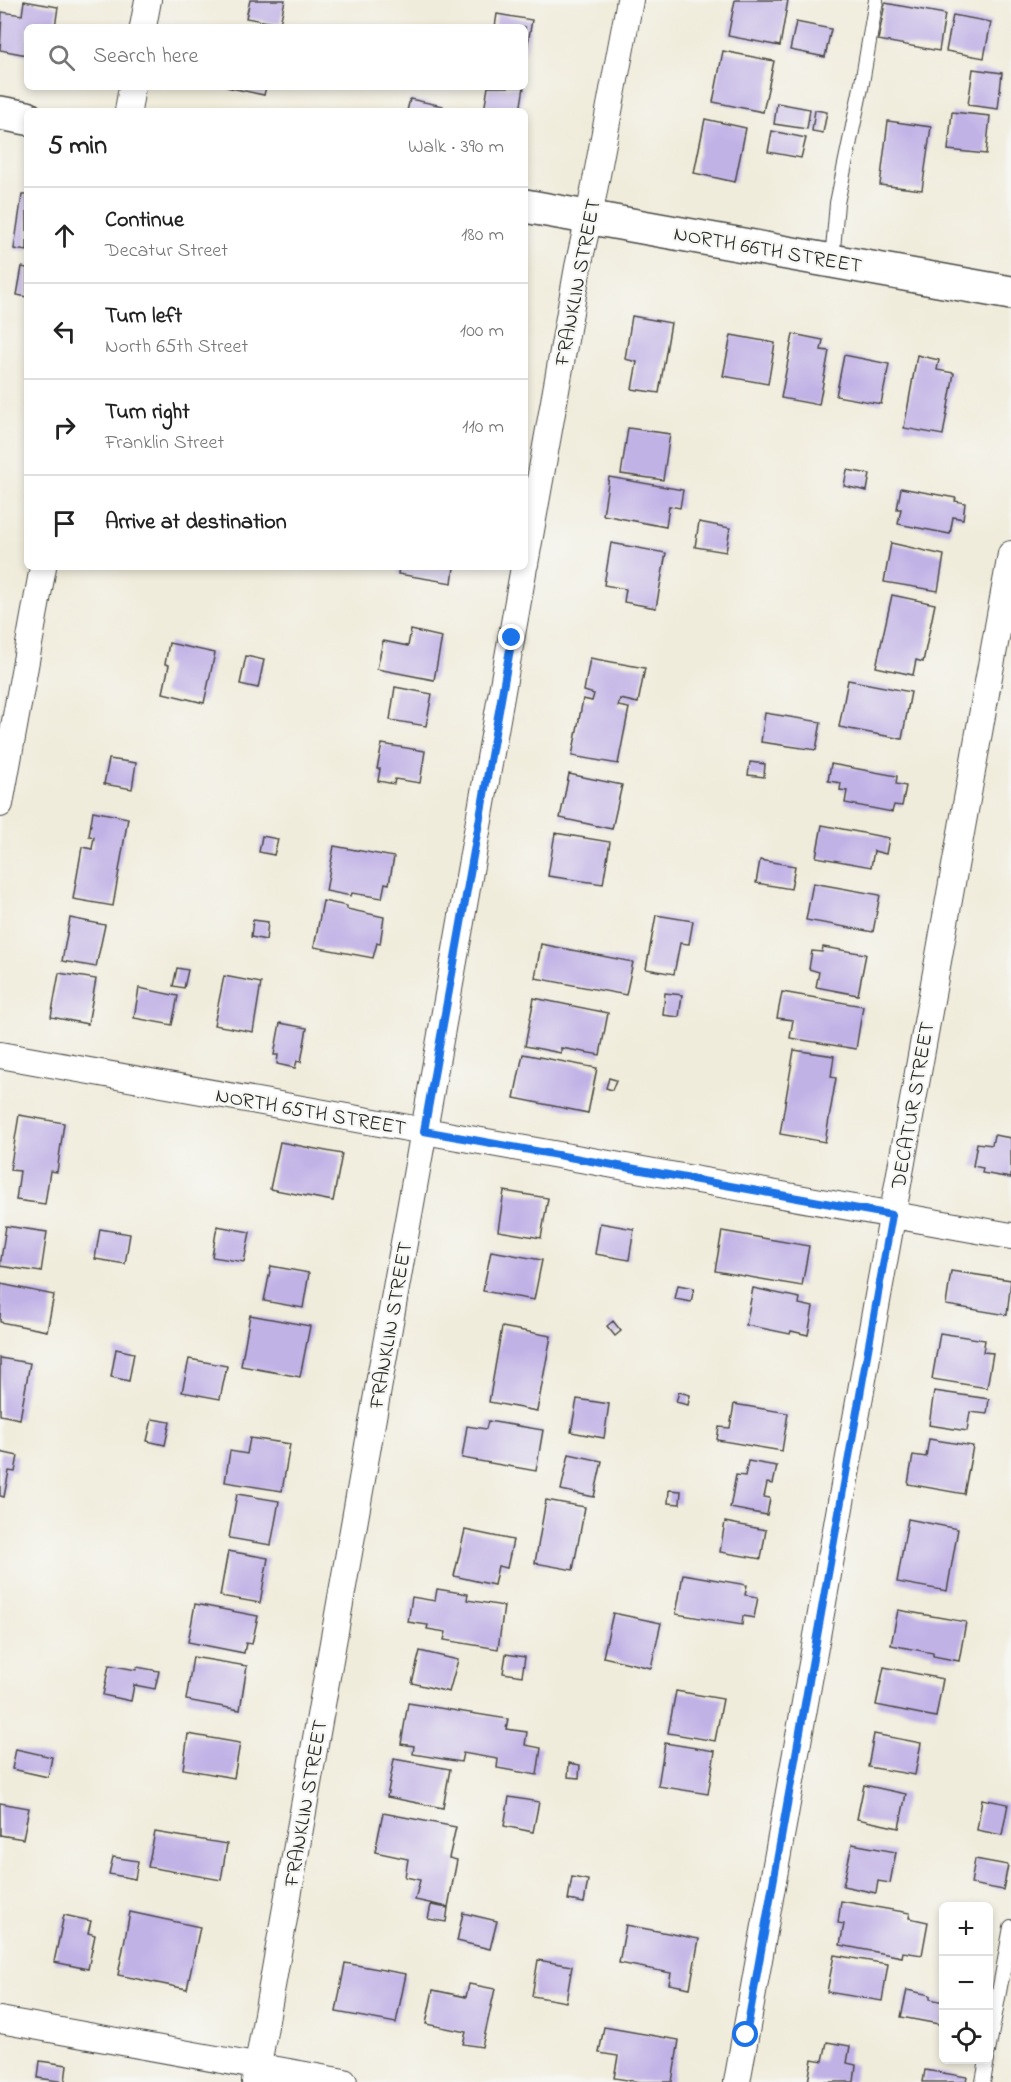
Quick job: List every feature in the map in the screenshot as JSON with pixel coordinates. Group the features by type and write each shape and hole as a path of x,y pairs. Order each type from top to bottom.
{"street":[{"path":"144,24 148,0"},
{"name":"FRANKLIN STREET","path":"528,548 578,267 630,0"},
{"path":"128,108 132,90"},
{"path":"0,113 24,117"},
{"name":"NORTH 66TH STREET","path":"528,207 1011,293"},
{"name":"DECATUR STREET","path":"737,2082 1011,554"},
{"path":"0,804 42,570"},
{"name":"FRANKLIN STREET","path":"256,2074 524,570"},
{"name":"NORTH 65TH STREET","path":"0,1055 1011,1236"},
{"path":"0,2020 256,2074 344,2082"}],"lane":[{"path":"832,261 837,203 876,0"},
{"path":"993,2025 1011,1927"},
{"path":"983,2082 986,2064"}],"building":[{"path":"250,0 285,0 280,24 246,18"},
{"path":"735,0 788,0 780,46 728,36"},
{"path":"24,1 58,7 55,24 24,24 24,54 0,50 2,12 22,15"},
{"path":"885,3 945,14 939,51 878,40"},
{"path":"497,14 532,20 528,43 528,24 495,24"},
{"path":"953,15 991,22 984,58 946,51"},
{"path":"796,22 831,29 825,57 790,50"},
{"path":"723,51 774,61 763,112 713,102"},
{"path":"973,69 1002,73 998,109 968,105"},
{"path":"240,90 265,90 264,95"},
{"path":"488,90 524,90 520,108 484,108"},
{"path":"410,99 443,106 443,108 408,108"},
{"path":"777,103 810,109 807,129 774,124"},
{"path":"815,110 827,112 823,133 812,131"},
{"path":"952,112 990,116 986,154 948,150"},
{"path":"705,119 746,128 735,182 694,173"},
{"path":"888,121 931,127 922,190 880,185"},
{"path":"772,131 806,138 801,158 768,152"},
{"path":"22,195 24,195 24,251 14,249"},
{"path":"22,267 24,267 24,296 17,295"},
{"path":"632,316 671,323 659,393 632,389 637,362 625,359"},
{"path":"793,334 823,340 821,350 829,351 819,405 781,398"},
{"path":"731,335 775,343 768,384 723,376"},
{"path":"844,355 889,364 881,404 836,396"},
{"path":"917,355 939,360 937,370 954,373 943,435 904,428"},
{"path":"628,428 670,434 663,480 621,474"},
{"path":"847,470 870,474 867,491 844,486"},
{"path":"609,477 683,490 680,508 669,506 666,527 603,515"},
{"path":"901,488 956,498 955,501 965,503 963,519 953,517 950,534 898,524 901,509 897,509"},
{"path":"699,522 730,528 726,552 695,547"},
{"path":"611,543 666,553 656,608 624,602 626,589 604,585"},
{"path":"891,543 944,555 938,591 884,582"},
{"path":"399,570 454,570 452,583 398,574"},
{"path":"892,595 935,604 923,662 916,660 913,675 876,667"},
{"path":"411,630 442,637 434,680 377,669 383,641 408,646"},
{"path":"169,643 215,653 204,703 163,693 169,665 165,664"},
{"path":"246,656 264,660 258,688 240,684"},
{"path":"590,658 645,668 638,703 620,699 618,706 629,708 618,764 572,756 583,699 592,701 594,694 584,691"},
{"path":"848,680 911,692 902,739 839,727"},
{"path":"395,687 432,694 426,726 390,720"},
{"path":"765,713 821,722 816,750 761,742"},
{"path":"382,744 425,751 420,783 395,779 394,784 378,781 380,769 377,769"},
{"path":"109,759 136,763 132,789 104,784"},
{"path":"750,762 765,764 764,777 748,775"},
{"path":"831,764 897,776 896,784 906,786 902,806 894,805 892,812 845,803 847,791 840,790 841,783 828,781"},
{"path":"569,774 622,785 612,829 560,818"},
{"path":"93,811 128,818 113,906 73,899 82,847 92,849 94,837 89,836"},
{"path":"822,825 889,838 886,854 874,851 871,867 816,857"},
{"path":"555,833 610,842 603,884 548,876"},
{"path":"262,836 278,839 274,855 259,852"},
{"path":"334,846 394,857 389,884 385,883 382,898 352,893 351,896 326,891"},
{"path":"760,860 795,866 791,889 756,883"},
{"path":"813,883 880,895 873,932 806,920"},
{"path":"323,901 384,917 380,944 377,943 373,958 314,947"},
{"path":"656,915 693,921 689,944 680,943 674,974 646,969"},
{"path":"70,918 105,925 96,967 62,961"},
{"path":"253,920 268,922 266,940 251,937"},
{"path":"541,944 633,962 626,995 535,978"},
{"path":"823,947 866,954 858,995 816,987 819,972 809,969 812,951 822,952"},
{"path":"177,968 188,970 184,988 173,986"},
{"path":"59,973 96,979 88,1024 51,1017"},
{"path":"224,976 261,983 253,1032 214,1025"},
{"path":"139,988 178,996 172,1025 134,1018"},
{"path":"782,992 863,1006 856,1049 790,1038 793,1020 777,1018"},
{"path":"665,993 682,995 679,1017 663,1015"},
{"path":"534,998 608,1013 600,1055 561,1048 561,1053 525,1046"},
{"path":"280,1023 307,1028 301,1062 297,1061 295,1068 277,1064 278,1055 274,1055"},
{"path":"794,1050 834,1056 831,1077 836,1078 825,1142 780,1134"},
{"path":"523,1054 597,1068 588,1113 514,1098"},
{"path":"609,1078 616,1080 612,1090 606,1088"},
{"path":"19,1115 64,1123 57,1172 50,1171 45,1204 16,1200 20,1171 10,1170"},
{"path":"994,1135 1011,1138 1011,1178 982,1173 983,1168 973,1166 977,1143 992,1145"},
{"path":"280,1142 342,1154 333,1201 270,1189"},
{"path":"504,1191 548,1198 541,1238 498,1231"},
{"path":"600,1223 634,1229 629,1260 595,1254"},
{"path":"6,1226 47,1232 41,1272 0,1266"},
{"path":"217,1226 250,1232 244,1262 212,1257"},
{"path":"100,1229 130,1234 125,1264 95,1259"},
{"path":"722,1231 809,1246 802,1286 715,1271"},
{"path":"491,1251 542,1260 534,1300 483,1291"},
{"path":"271,1266 309,1273 303,1308 264,1301"},
{"path":"951,1271 1011,1280 1007,1315 946,1305"},
{"path":"1,1284 54,1295 47,1331 0,1322"},
{"path":"678,1285 694,1288 691,1302 675,1299"},
{"path":"753,1288 800,1298 799,1304 813,1307 808,1335 791,1331 790,1334 746,1325"},
{"path":"250,1315 310,1326 300,1377 241,1366"},
{"path":"613,1321 621,1331 615,1336 607,1326"},
{"path":"502,1327 551,1336 537,1411 489,1402"},
{"path":"940,1333 985,1340 983,1352 993,1353 987,1388 932,1379"},
{"path":"116,1349 134,1353 129,1381 111,1377"},
{"path":"0,1358 30,1363 20,1419 0,1415"},
{"path":"189,1359 227,1366 220,1399 182,1392"},
{"path":"934,1391 989,1399 987,1414 970,1412 967,1431 929,1425"},
{"path":"679,1392 690,1395 688,1405 676,1402"},
{"path":"577,1399 609,1404 604,1438 571,1432"},
{"path":"734,1404 788,1413 782,1451 717,1440 719,1427 730,1428"},
{"path":"152,1419 170,1422 165,1445 147,1441"},
{"path":"488,1421 543,1430 536,1471 462,1458 467,1426 486,1429"},
{"path":"250,1438 290,1444 282,1491 225,1482 230,1451 247,1454"},
{"path":"929,1439 973,1446 964,1494 908,1484 913,1455 926,1457"},
{"path":"0,1452 18,1456 15,1472 9,1471 4,1497 0,1496"},
{"path":"569,1454 602,1461 594,1497 561,1490"},
{"path":"748,1461 777,1466 773,1484 767,1483 764,1497 770,1498 767,1515 730,1508 736,1475 745,1476"},
{"path":"669,1490 681,1491 680,1504 668,1503"},
{"path":"237,1494 279,1501 271,1545 229,1538"},
{"path":"546,1500 585,1507 573,1570 535,1563"},
{"path":"908,1519 958,1529 947,1591 897,1582"},
{"path":"725,1522 766,1530 761,1559 720,1552"},
{"path":"465,1530 513,1540 507,1568 498,1566 494,1585 454,1576"},
{"path":"228,1551 268,1558 260,1603 220,1596"},
{"path":"683,1574 747,1585 745,1595 758,1597 754,1618 743,1616 742,1625 676,1614"},
{"path":"437,1589 468,1594 467,1600 504,1606 498,1649 444,1640 446,1632 427,1629 428,1625 408,1622 412,1597 435,1601"},
{"path":"195,1604 258,1616 252,1644 246,1643 244,1653 188,1642"},
{"path":"898,1610 966,1622 959,1661 933,1656 933,1653 891,1645"},
{"path":"613,1613 661,1623 651,1668 603,1657"},
{"path":"420,1651 458,1660 449,1692 412,1683"},
{"path":"506,1654 525,1657 522,1676 503,1673"},
{"path":"193,1657 247,1666 240,1710 186,1700"},
{"path":"109,1665 159,1671 155,1689 134,1685 131,1701 103,1695"},
{"path":"884,1667 943,1679 936,1717 876,1705"},
{"path":"676,1691 723,1699 715,1741 668,1733"},
{"path":"408,1703 508,1719 506,1729 527,1732 525,1745 541,1748 537,1775 497,1768 498,1759 463,1753 461,1762 413,1754 414,1746 401,1744"},
{"path":"188,1734 240,1743 234,1778 183,1769"},
{"path":"874,1734 921,1743 915,1775 868,1767"},
{"path":"665,1743 715,1751 708,1794 658,1786"},
{"path":"16,1749 52,1757 48,1777 12,1769"},
{"path":"394,1759 450,1769 443,1808 387,1797"},
{"path":"569,1763 580,1765 579,1778 568,1777"},
{"path":"864,1785 906,1794 899,1828 857,1819"},
{"path":"509,1797 539,1802 533,1832 504,1826"},
{"path":"982,1799 1008,1804 1002,1835 977,1830"},
{"path":"0,1803 29,1808 23,1839 0,1835"},
{"path":"383,1813 456,1827 449,1858 457,1860 448,1907 415,1900 420,1880 405,1877 408,1859 375,1852"},
{"path":"155,1832 227,1844 221,1880 148,1867"},
{"path":"852,1844 896,1852 890,1883 878,1881 876,1893 843,1886"},
{"path":"113,1857 138,1861 135,1879 109,1874"},
{"path":"975,1859 1008,1865 1003,1890 971,1884"},
{"path":"572,1877 588,1880 584,1903 568,1900"},
{"path":"841,1901 910,1913 909,1918 928,1922 922,1955 903,1952 902,1957 840,1945 844,1924 838,1923"},
{"path":"431,1905 448,1908 446,1922 428,1919"},
{"path":"130,1912 200,1927 187,1989 118,1975"},
{"path":"463,1913 497,1921 490,1949 457,1941"},
{"path":"64,1915 91,1921 88,1933 95,1935 88,1969 54,1962"},
{"path":"626,1925 699,1939 690,1988 669,1984 671,1973 619,1963"},
{"path":"834,1955 888,1964 882,2001 827,1992"},
{"path":"538,1960 572,1966 566,2002 532,1996"},
{"path":"345,1963 406,1974 396,2023 336,2012"},
{"path":"469,1984 495,1989 482,2047 463,2044 466,2032 426,2024 433,1990 466,1997"},
{"path":"907,1990 930,1995 930,1999 939,2001 939,2024 901,2017"},
{"path":"604,2027 679,2040 672,2082 640,2082 614,2078 618,2056 599,2053"},
{"path":"827,2042 850,2046 847,2063 856,2065 854,2082 808,2082 812,2059 823,2061"},
{"path":"40,2061 67,2065 65,2082 38,2078"},
{"path":"925,2070 967,2077 966,2082 923,2082"}],"route":[{"path":"512,638 424,1131 892,1215 746,2035"}]}
